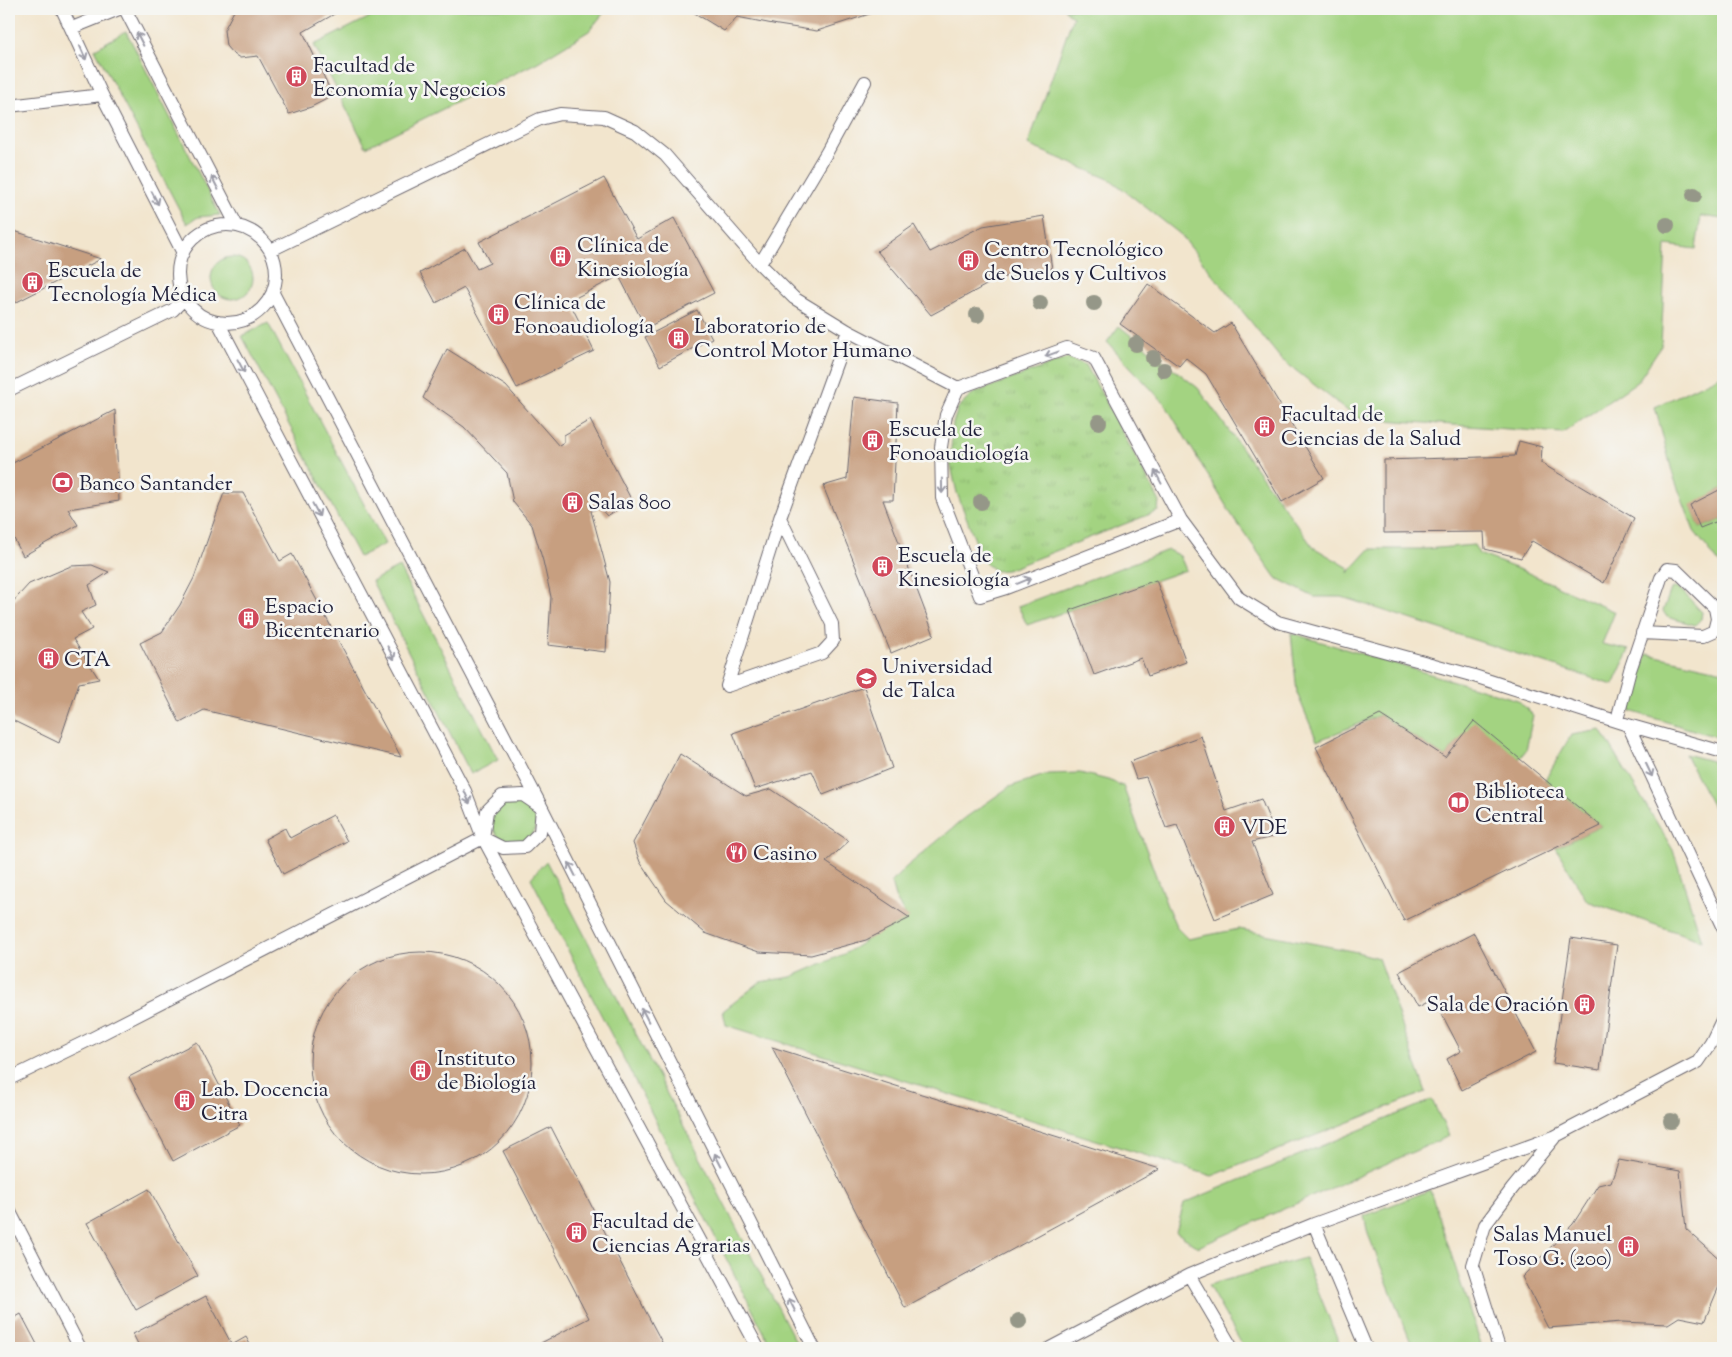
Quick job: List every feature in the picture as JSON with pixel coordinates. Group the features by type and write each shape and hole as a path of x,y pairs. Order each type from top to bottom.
{"lane":[{"path":"62,9 102,95 183,253"},
{"path":"72,28 119,9"},
{"path":"125,9 237,226"},
{"path":"760,264 827,152 864,82"},
{"path":"9,106 102,95"},
{"path":"271,250 540,119 560,114 604,118 635,131 664,154 760,264 794,298 848,331 958,388"},
{"path":"221,226 237,226 256,234 271,250 275,264 276,279 272,293 264,307 251,318 234,323 218,322 204,318 193,309 185,298 179,283 178,268 183,253 192,240 205,230 221,226"},
{"path":"272,293 542,808 814,1348"},
{"path":"9,390 173,310 185,298"},
{"path":"218,322 465,792 483,838 758,1348"},
{"path":"780,518 832,624 833,640 822,653 727,686 780,518 848,331"},
{"path":"1181,520 1006,588 980,596 942,498 941,447 946,414 958,388 1067,348 1094,358 1181,520 1239,598 1278,622 1472,675 1622,723 1723,752"},
{"path":"1642,633 1704,636 1714,631 1717,619 1715,608 1676,570 1667,569 1661,578 1642,633 1630,670 1622,723 1723,928"},
{"path":"483,838 487,811 502,796 523,795 542,808"},
{"path":"483,838 503,848 525,847 540,832 542,808"},
{"path":"9,1079 102,1034 483,838"},
{"path":"1050,1348 1189,1275 1314,1224 1554,1137 1698,1062 1711,1043 1723,1018"},
{"path":"1500,1348 1473,1265 1485,1225 1554,1137"},
{"path":"9,1210 80,1348"},
{"path":"1314,1224 1366,1348"},
{"path":"1189,1275 1232,1348"}],"green space":[{"path":"386,9 607,9 589,31 538,62 366,147 314,45"},
{"path":"1064,9 1723,9 1723,219 1701,216 1696,249 1666,245 1661,346 1638,381 1563,433 1357,418 1281,359 1180,234 1111,180 1028,145 1073,17"},
{"path":"126,31 220,215 198,217 187,224 95,49"},
{"path":"236,257 244,260 250,266 253,278 250,290 244,296 228,299 220,296 214,290 211,274 214,266 220,260"},
{"path":"268,323 385,544 359,557 242,336"},
{"path":"1119,326 1198,388 1313,547 1349,568 1348,573 1370,549 1425,549 1474,545 1479,554 1526,572 1615,612 1602,644 1629,650 1613,685 1342,597 1314,597 1276,578 1231,514 1165,404 1107,342"},
{"path":"1068,358 1086,365 1159,500 1158,511 1007,570 995,571 983,561 957,493 950,462 953,423 958,408 974,393"},
{"path":"1723,374 1723,488 1691,506 1700,528 1723,519 1723,568 1694,531 1673,475 1655,407"},
{"path":"1168,550 1180,556 1186,570 1027,625 1018,606"},
{"path":"399,567 498,760 471,774 372,581"},
{"path":"1678,587 1702,612 1701,619 1695,625 1667,617 1663,611 1671,589"},
{"path":"1291,633 1518,700 1533,715 1526,750 1519,759 1474,722 1445,757 1380,715 1317,741 1297,693"},
{"path":"1647,654 1723,671 1723,739 1630,711"},
{"path":"1601,730 1673,850 1702,941 1587,901 1556,848 1601,826 1545,780 1571,735"},
{"path":"1685,754 1723,764 1723,826"},
{"path":"1080,773 1123,786 1167,906 1177,928 1188,939 1239,929 1357,952 1378,958 1426,1092 1212,1176 726,1025 723,1011 760,982 791,977 846,953 905,915 895,897 891,883 905,868 965,818 1009,787 1048,774"},
{"path":"510,799 518,799 530,805 536,821 530,837 518,843 510,843 498,837 492,825 492,817 498,805"},
{"path":"546,861 799,1348 772,1348 531,878"},
{"path":"1432,1100 1449,1136 1198,1247 1176,1232 1184,1203"},
{"path":"1430,1190 1482,1348 1413,1348 1368,1234 1364,1216"},
{"path":"1305,1258 1341,1348 1244,1348 1208,1285"}],"building":[{"name":"Facultad de Economía y Negocios","path":"235,9 343,9 303,32 333,96 311,107 289,114 258,56 240,58 226,46 224,30"},
{"path":"688,9 885,9 817,31 737,17 724,31"},
{"path":"604,178 637,239 674,218 714,293 646,328 619,276 569,301 594,351 517,388 464,288 436,303 420,273 465,248 477,269 490,263 479,242"},
{"name":"Centro Tecnológico de Suelos y Cultivos","path":"1044,216 1052,269 999,278 931,315 877,251 914,225 930,252 983,226"},
{"name":"Escuela de Tecnología Médica","path":"9,229 11,230 101,259 9,306"},
{"name":"Facultad de Ciencias de la Salud","path":"1148,284 1215,333 1231,323 1324,478 1282,502 1206,374 1186,358 1179,366 1120,324"},
{"name":"Laboratorio de Control Motor Humano","path":"697,310 712,338 660,366 645,337"},
{"name":"Salas 800","path":"447,349 506,386 559,446 564,443 564,435 590,420 632,501 607,516 599,507 591,511 610,582 606,652 548,645 551,597 543,561 532,525 513,502 507,473 464,427 423,398"},
{"name":"Escuela de Kinesiología","path":"854,397 898,403 893,500 883,500 934,635 891,653 823,486 847,479"},
{"name":"Banco Santander","path":"115,410 119,501 68,509 78,525 23,556 9,529 9,465"},
{"path":"1519,441 1542,447 1541,463 1634,518 1604,583 1532,541 1521,558 1485,549 1484,532 1384,533 1384,460 1515,456"},
{"path":"1723,488 1723,519 1700,528 1690,505"},
{"name":"Espacio Bicentenario","path":"224,493 243,493 280,561 292,554 401,757 204,710 180,723 140,643 162,632 180,605 194,578"},
{"name":"CTA","path":"92,565 109,572 89,585 96,605 81,612 92,629 73,639 99,679 79,683 59,743 14,721 9,711 9,606 29,584 71,566"},
{"path":"1156,580 1186,662 1148,676 1141,658 1094,675 1070,610"},
{"path":"864,687 892,768 823,795 812,771 755,789 733,733"},
{"name":"Biblioteca Central","path":"1380,715 1445,757 1474,721 1601,826 1404,921 1316,747"},
{"name":"VDE","path":"1201,736 1226,811 1261,799 1276,836 1252,842 1273,895 1215,919 1177,825 1166,828 1146,777 1136,779 1130,762"},
{"name":"Casino","path":"680,754 746,796 771,789 849,841 826,862 910,918 866,940 811,955 759,952 705,933 666,900 640,862 633,843"},
{"path":"333,815 347,841 283,874 265,839 285,828 290,838"},
{"path":"1474,933 1536,1052 1462,1090 1447,1059 1461,1051 1434,999 1418,1007 1399,972"},
{"name":"Sala de Oración","path":"1571,938 1617,945 1600,1070 1553,1063"},
{"name":"Instituto de Biología","path":"421,952 443,954 473,965 491,977 507,993 519,1011 527,1031 532,1063 530,1085 519,1115 507,1133 491,1149 473,1161 453,1169 421,1174 399,1172 369,1161 351,1149 335,1133 323,1115 315,1095 310,1063 312,1041 323,1011 335,993 351,977 369,965 389,957"},
{"name":"Lab. Docencia Citra","path":"197,1042 240,1125 173,1161 129,1077"},
{"path":"772,1047 1160,1169 905,1308"},
{"name":"Facultad de Ciencias Agrarias","path":"551,1127 665,1348 544,1348 541,1343 589,1318 503,1151"},
{"name":"Salas Manuel Toso G. (200)","path":"1619,1160 1680,1171 1686,1229 1723,1262 1723,1277 1704,1322 1679,1317 1668,1324 1622,1322 1548,1328 1522,1277 1573,1224 1598,1185 1611,1182"},
{"path":"149,1189 198,1276 136,1310 87,1223"},
{"path":"206,1296 232,1345 246,1337 252,1348 140,1348 133,1334"},
{"path":"21,1314 39,1348 9,1348 9,1321"}],"place":[{"name":"Facultad de Economía y Negocios","path":"297,77"},
{"name":"Clínica de Kinesiología","path":"561,257"},
{"name":"Centro Tecnológico de Suelos y Cultivos","path":"968,261"},
{"name":"Escuela de Tecnología Médica","path":"32,282"},
{"name":"Clínica de Fonoaudiología","path":"498,314"},
{"name":"Laboratorio de Control Motor Humano","path":"678,338"},
{"name":"Facultad de Ciencias de la Salud","path":"1265,426"},
{"name":"Escuela de Fonoaudiología","path":"873,441"},
{"name":"Banco Santander","path":"63,483"},
{"name":"Salas 800","path":"572,502"},
{"name":"Escuela de Kinesiología","path":"882,567"},
{"name":"Espacio Bicentenario","path":"249,618"},
{"name":"CTA","path":"48,659"},
{"name":"Universidad de Talca","path":"866,678"},
{"name":"Biblioteca Central","path":"1459,803"},
{"name":"VDE","path":"1225,827"},
{"name":"Casino","path":"737,853"},
{"name":"Sala de Oración","path":"1585,1004"},
{"name":"Instituto de Biología","path":"421,1070"},
{"name":"Lab. Docencia Citra","path":"185,1101"},
{"name":"Facultad de Ciencias Agrarias","path":"576,1233"},
{"name":"Salas Manuel Toso G. (200)","path":"1628,1246"}]}
